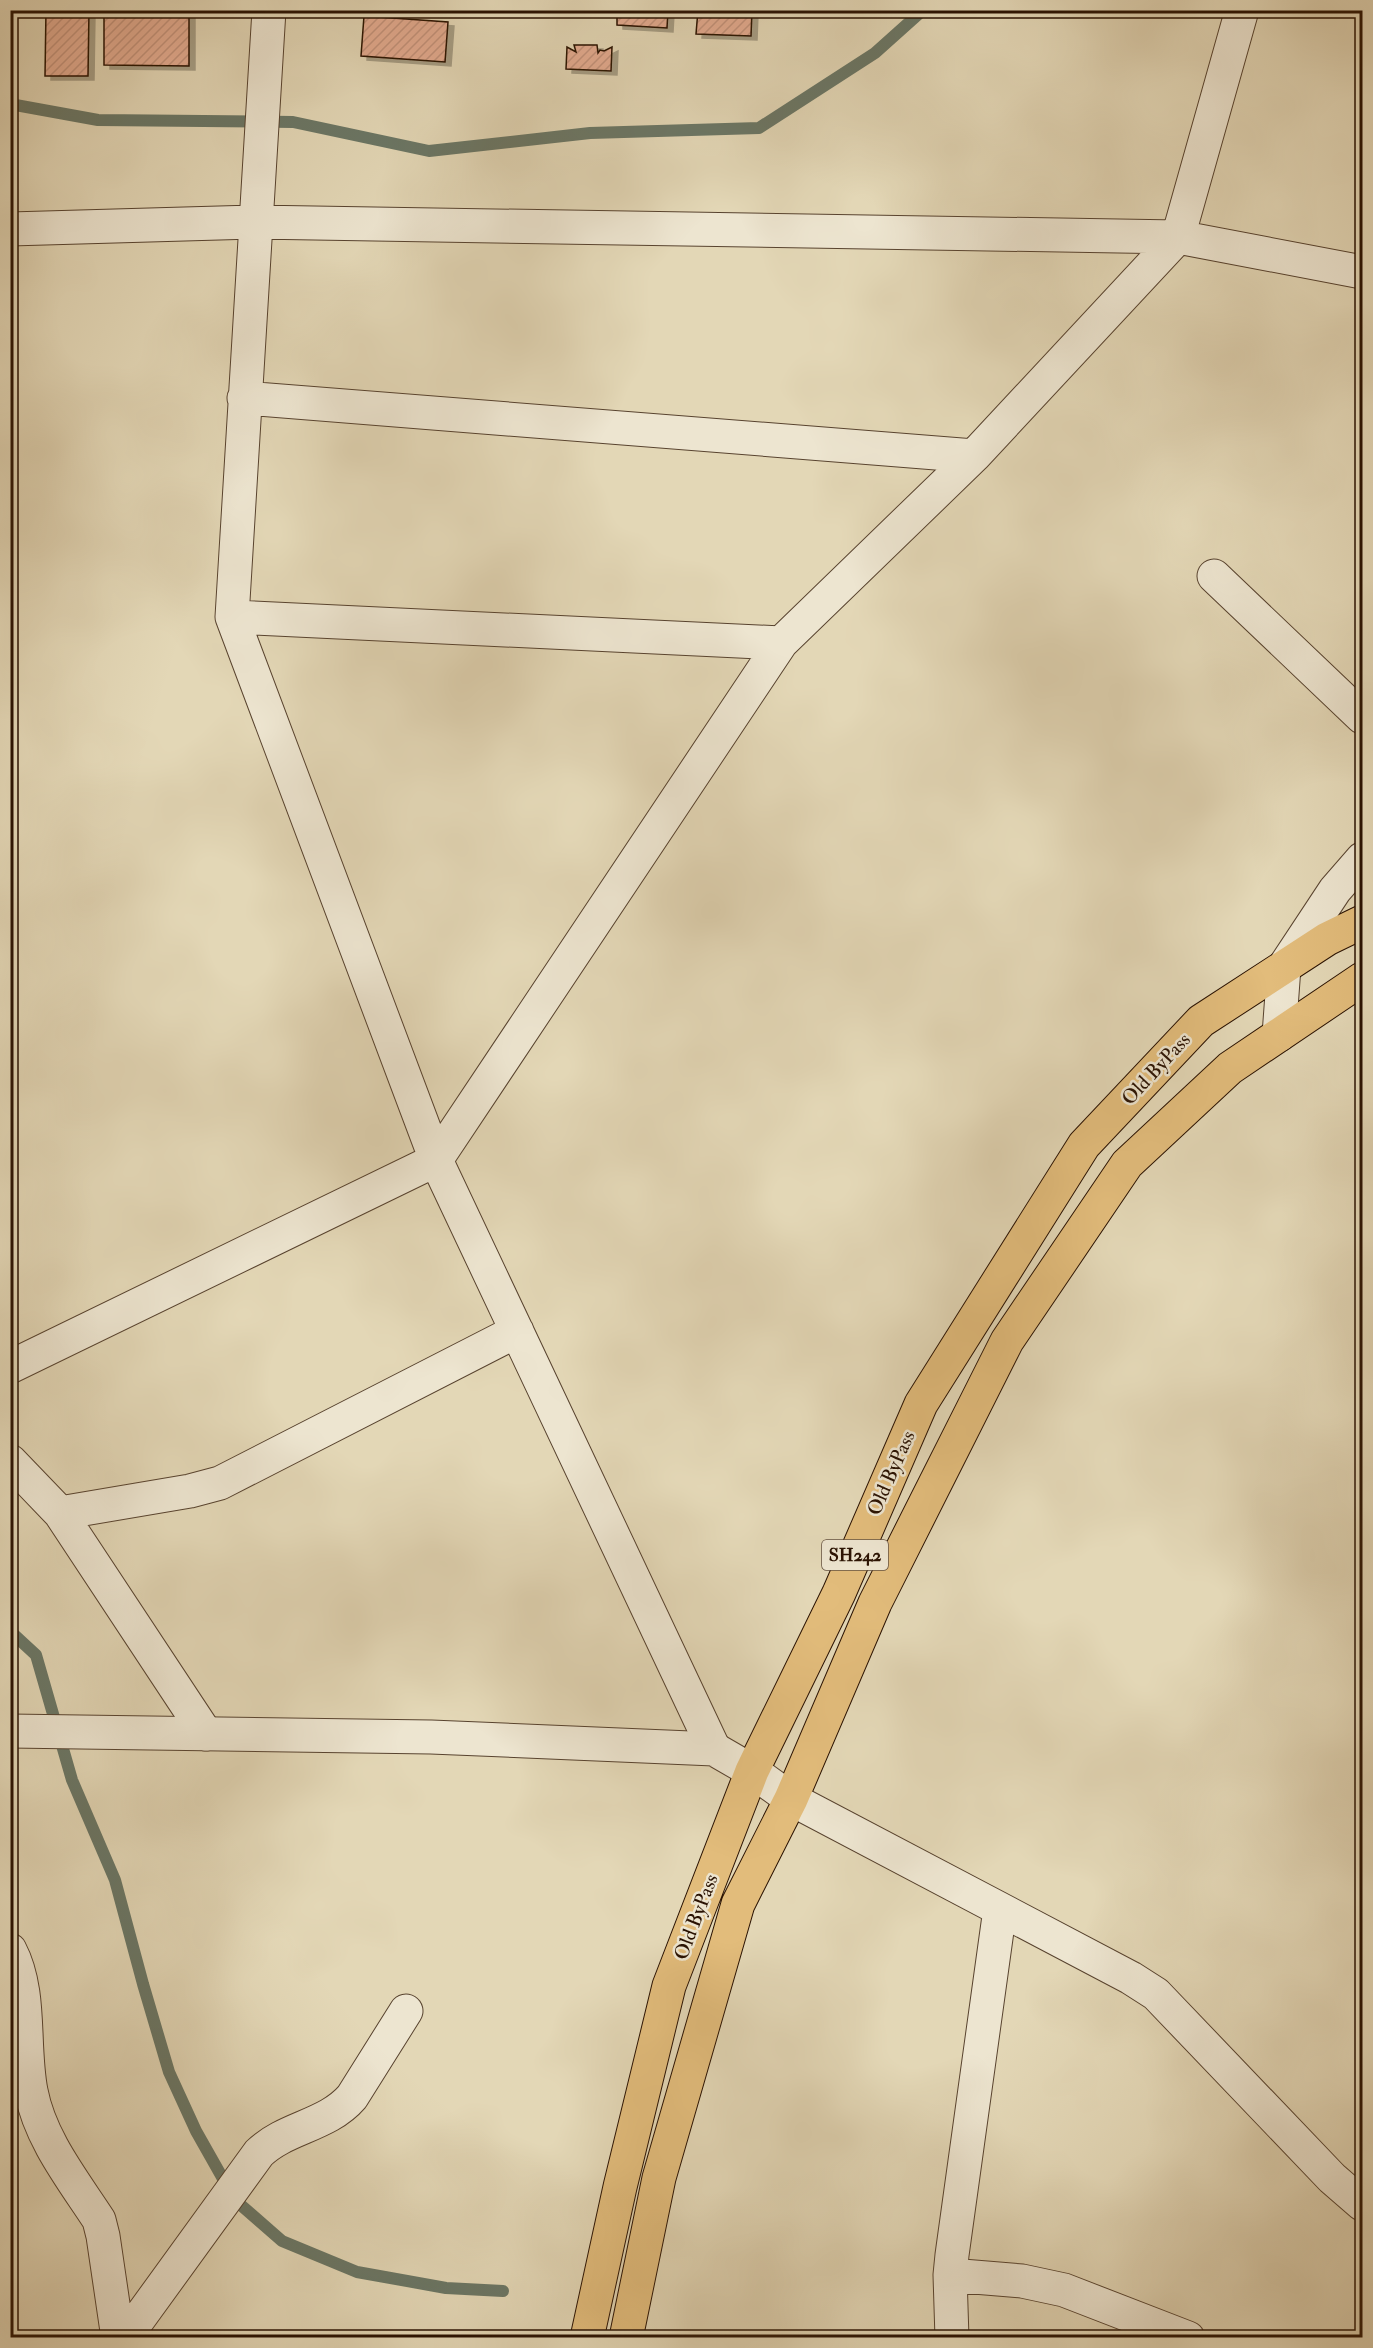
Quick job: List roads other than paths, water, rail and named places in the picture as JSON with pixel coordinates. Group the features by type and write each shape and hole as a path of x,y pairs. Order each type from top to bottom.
{"main road":[{"name":"Old ByPass","path":"587,2337 620,2187 669,1986 752,1771 838,1593 921,1404 1084,1145 1201,1021 1327,939 1362,922"},
{"name":"Old ByPass","path":"626,2337 659,2178 738,1904 791,1799 875,1603 1007,1341 1127,1164 1230,1068 1362,979"}],"street":[{"path":"269,10 254,222 232,617 436,1160 714,1749"},
{"path":"10,1367 436,1160 781,643 974,456 1178,237 1242,10"},
{"path":"10,229 254,222 1178,237 1362,272"},
{"path":"244,398 974,456"},
{"path":"1214,576 1362,717"},
{"path":"232,617 781,643"},
{"path":"1279,1035 1284,967 1335,890 1362,859"},
{"path":"60,1513 190,1491 220,1483 517,1331"},
{"path":"10,1461 60,1513 206,1734"},
{"path":"10,1731 431,1737 714,1749 752,1771 791,1799 1131,1978 1156,1995 1332,2178 1362,2204"},
{"path":"952,2337 950,2275 1000,1909"},
{"path":"10,1950 21,1982 33,2100 41,2128 99,2220 118,2337"},
{"path":"129,2337 135,2324 269,2144 341,2109 352,2097 406,2011"},
{"path":"950,2275 1022,2281 1064,2289 1188,2337"}],"waterway":[{"path":"10,104 98,120 293,122 429,151 590,133 759,128 875,53 923,10"},
{"path":"10,1631 36,1655 72,1780 115,1880 169,2072 196,2131 235,2200 282,2241 357,2272 446,2288 503,2291"}]}
